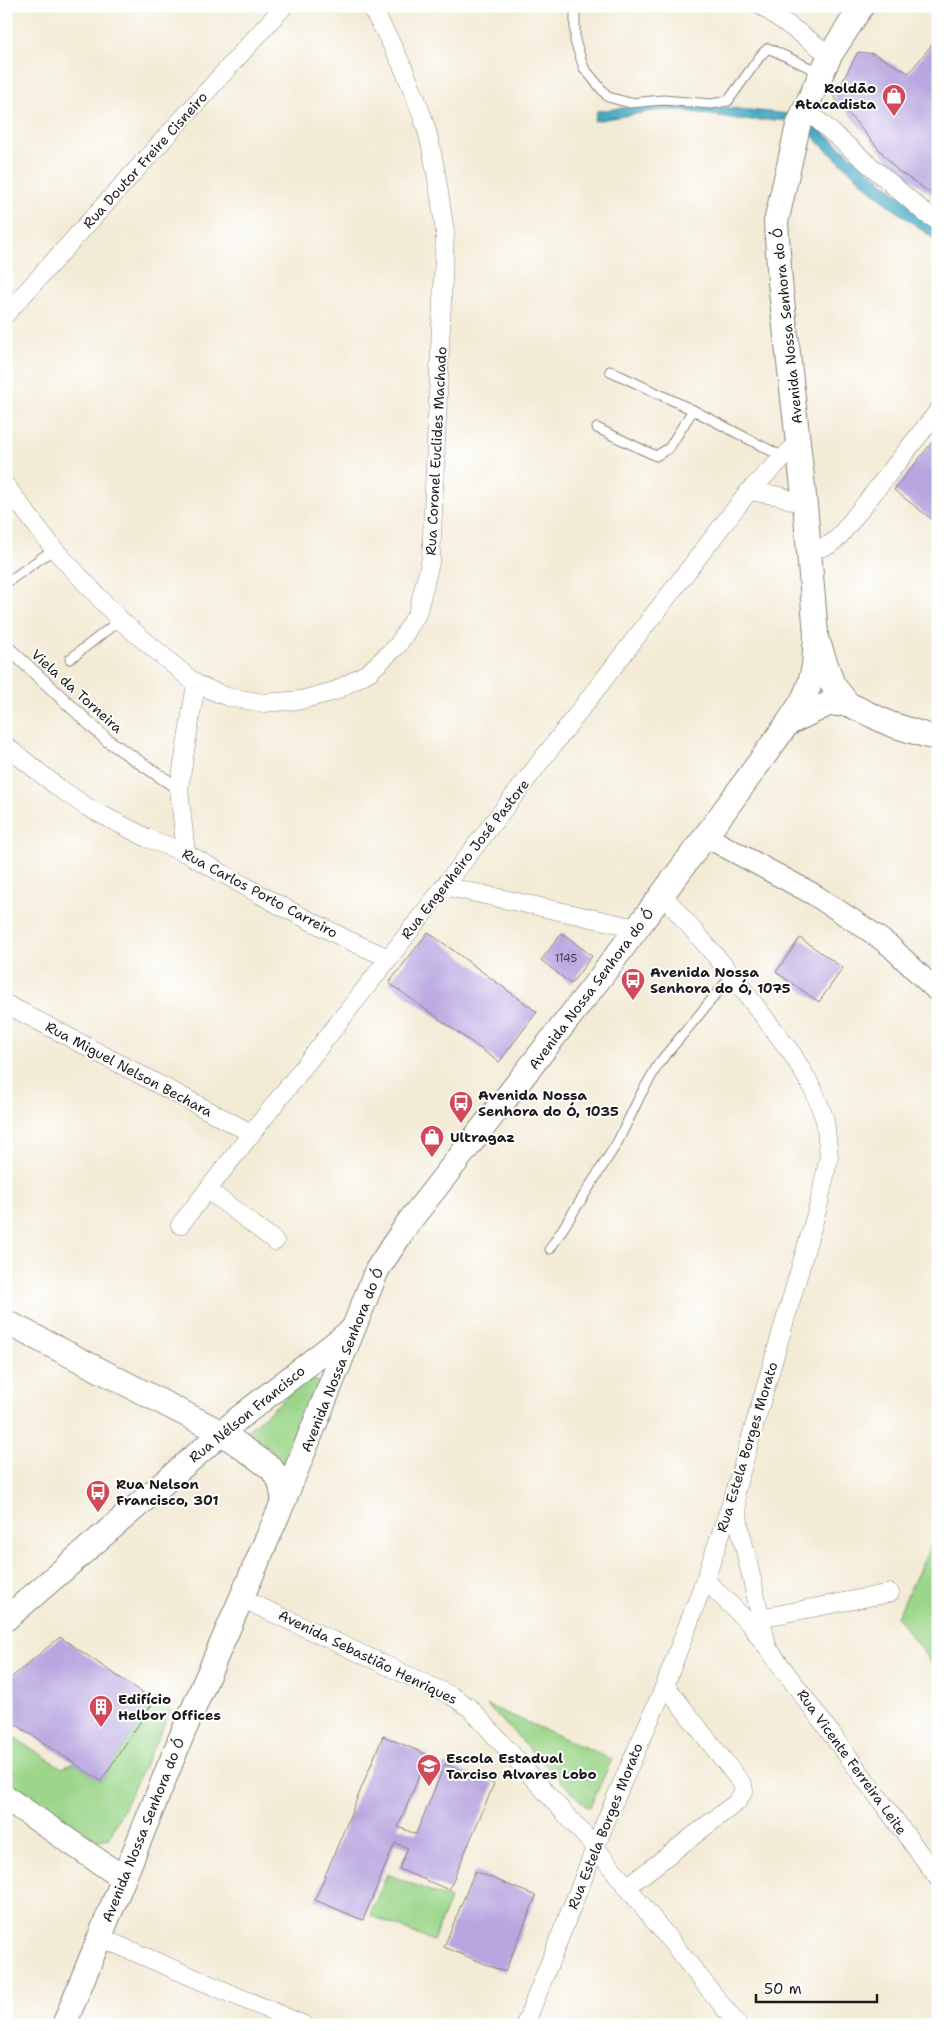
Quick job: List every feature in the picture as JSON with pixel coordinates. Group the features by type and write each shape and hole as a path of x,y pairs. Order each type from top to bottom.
{"main road":[{"name":"Avenida Nossa Senhora do Ó","path":"64,2025 122,1878 284,1500 377,1270 408,1223 637,928 788,723 802,702 809,686 814,668 816,634 806,505 791,450 776,222 798,126 826,64 862,6"},
{"name":"Avenida Nossa Senhora do Ó","path":"816,634 833,685 848,704"},
{"name":"Avenida Nossa Senhora do Ó","path":"788,723 828,704 848,704"},
{"path":"848,704 890,724 928,736 938,737"},
{"path":"6,1322 222,1433 271,1468 280,1481 284,1500"},
{"name":"Rua Nélson Francisco","path":"6,1619 239,1418 353,1329"},
{"path":"6,1798 122,1878"}],"street":[{"name":"Rua Doutor Freire Cisneiro","path":"6,314 284,6"},
{"name":"Rua Coronel Euclides Machado","path":"6,486 54,549 120,620 196,684 228,697 264,703 302,700 335,691 369,672 398,645 417,614 431,559 445,232 438,182 427,132 410,84 380,22 370,6"},
{"path":"762,6 826,64"},
{"path":"805,109 925,213 938,221"},
{"path":"810,551 828,545 838,538 938,410"},
{"name":"Rua Engenheiro José Pastore","path":"180,1225 389,958 749,491 791,450"},
{"path":"749,491 780,496 806,505"},
{"name":"Viela da Torneira","path":"6,646 107,740 180,789"},
{"path":"186,853 180,789 196,684"},
{"name":"Rua Carlos Porto Carreiro","path":"6,746 59,788 87,807 147,838 186,853 277,904 350,941 389,958"},
{"path":"705,836 813,894 871,932 896,951 938,992"},
{"path":"444,886 637,928"},
{"name":"Rua Estela Borges Morato","path":"525,2025 634,1753 665,1685 736,1492 818,1207 829,1157 825,1120 814,1091 793,1055 732,975 662,894"},
{"name":"Rua Miguel Nelson Bechara","path":"6,1004 251,1133"},
{"path":"208,1190 275,1241"},
{"name":"Rua Vicente Ferreira Leite","path":"736,1492 755,1621 767,1646 938,1878"},
{"path":"705,1580 755,1621 890,1593"},
{"name":"Avenida Sebastião Henriques","path":"241,1598 452,1696 470,1708 595,1848 738,2025"},
{"path":"627,1887 720,1816 737,1802 744,1791 743,1785 665,1685"},
{"path":"100,1937 304,2025"}],"lane":[{"path":"575,6 575,41 584,68 608,97 630,104 663,100 711,104 728,101 761,54 768,48 826,64"},
{"path":"610,371 693,410 791,450"},
{"path":"596,428 656,456 669,448 693,410"},
{"path":"6,583 54,549"},
{"path":"70,660 120,620"},
{"path":"550,1249 617,1143 641,1094 659,1063 732,975"}],"green space":[{"path":"306,1381 317,1381 321,1386 285,1470 267,1446 244,1433"},
{"path":"938,1530 938,1672 897,1617"},
{"path":"156,1697 171,1711 109,1838 97,1841 6,1780 6,1732 62,1768 74,1763 101,1781"},
{"path":"487,1705 612,1759 590,1807 585,1806"},
{"path":"387,1874 450,1899 433,1941 370,1915"}],"water":[{"path":"670,102 789,114 786,120 743,120 682,110 654,111 594,121 597,111"},
{"path":"813,124 938,227 938,242 886,203 822,146 811,134"}],"building":[{"name":"Roldão Atacadista","path":"938,37 938,198 897,170 834,97 858,52 874,54 909,73"},
{"path":"938,435 938,524 894,490"},
{"path":"428,932 537,1012 499,1062 389,983"},
{"path":"562,933 592,956 571,984 541,960"},
{"path":"800,938 843,968 819,1002 776,972"},
{"path":"60,1637 154,1701 101,1781 6,1718 6,1682"},
{"path":"383,1736 428,1755 398,1827 416,1834 445,1764 494,1784 449,1890 399,1869 408,1848 395,1843 363,1920 315,1900"},
{"path":"475,1871 536,1896 505,1972 444,1947"}],"place":[{"name":"Roldão Atacadista","path":"894,117"},
{"name":"Avenida Nossa Senhora do Ó, 1075","path":"633,1001"},
{"name":"Avenida Nossa Senhora do Ó, 1035","path":"461,1124"},
{"name":"Ultragaz","path":"432,1158"},
{"name":"Rua Nelson Francisco, 301","path":"98,1513"},
{"name":"Edifício Helbor Offices","path":"101,1728"},
{"name":"Escola Estadual Tarciso Alvares Lobo","path":"429,1787"}]}
